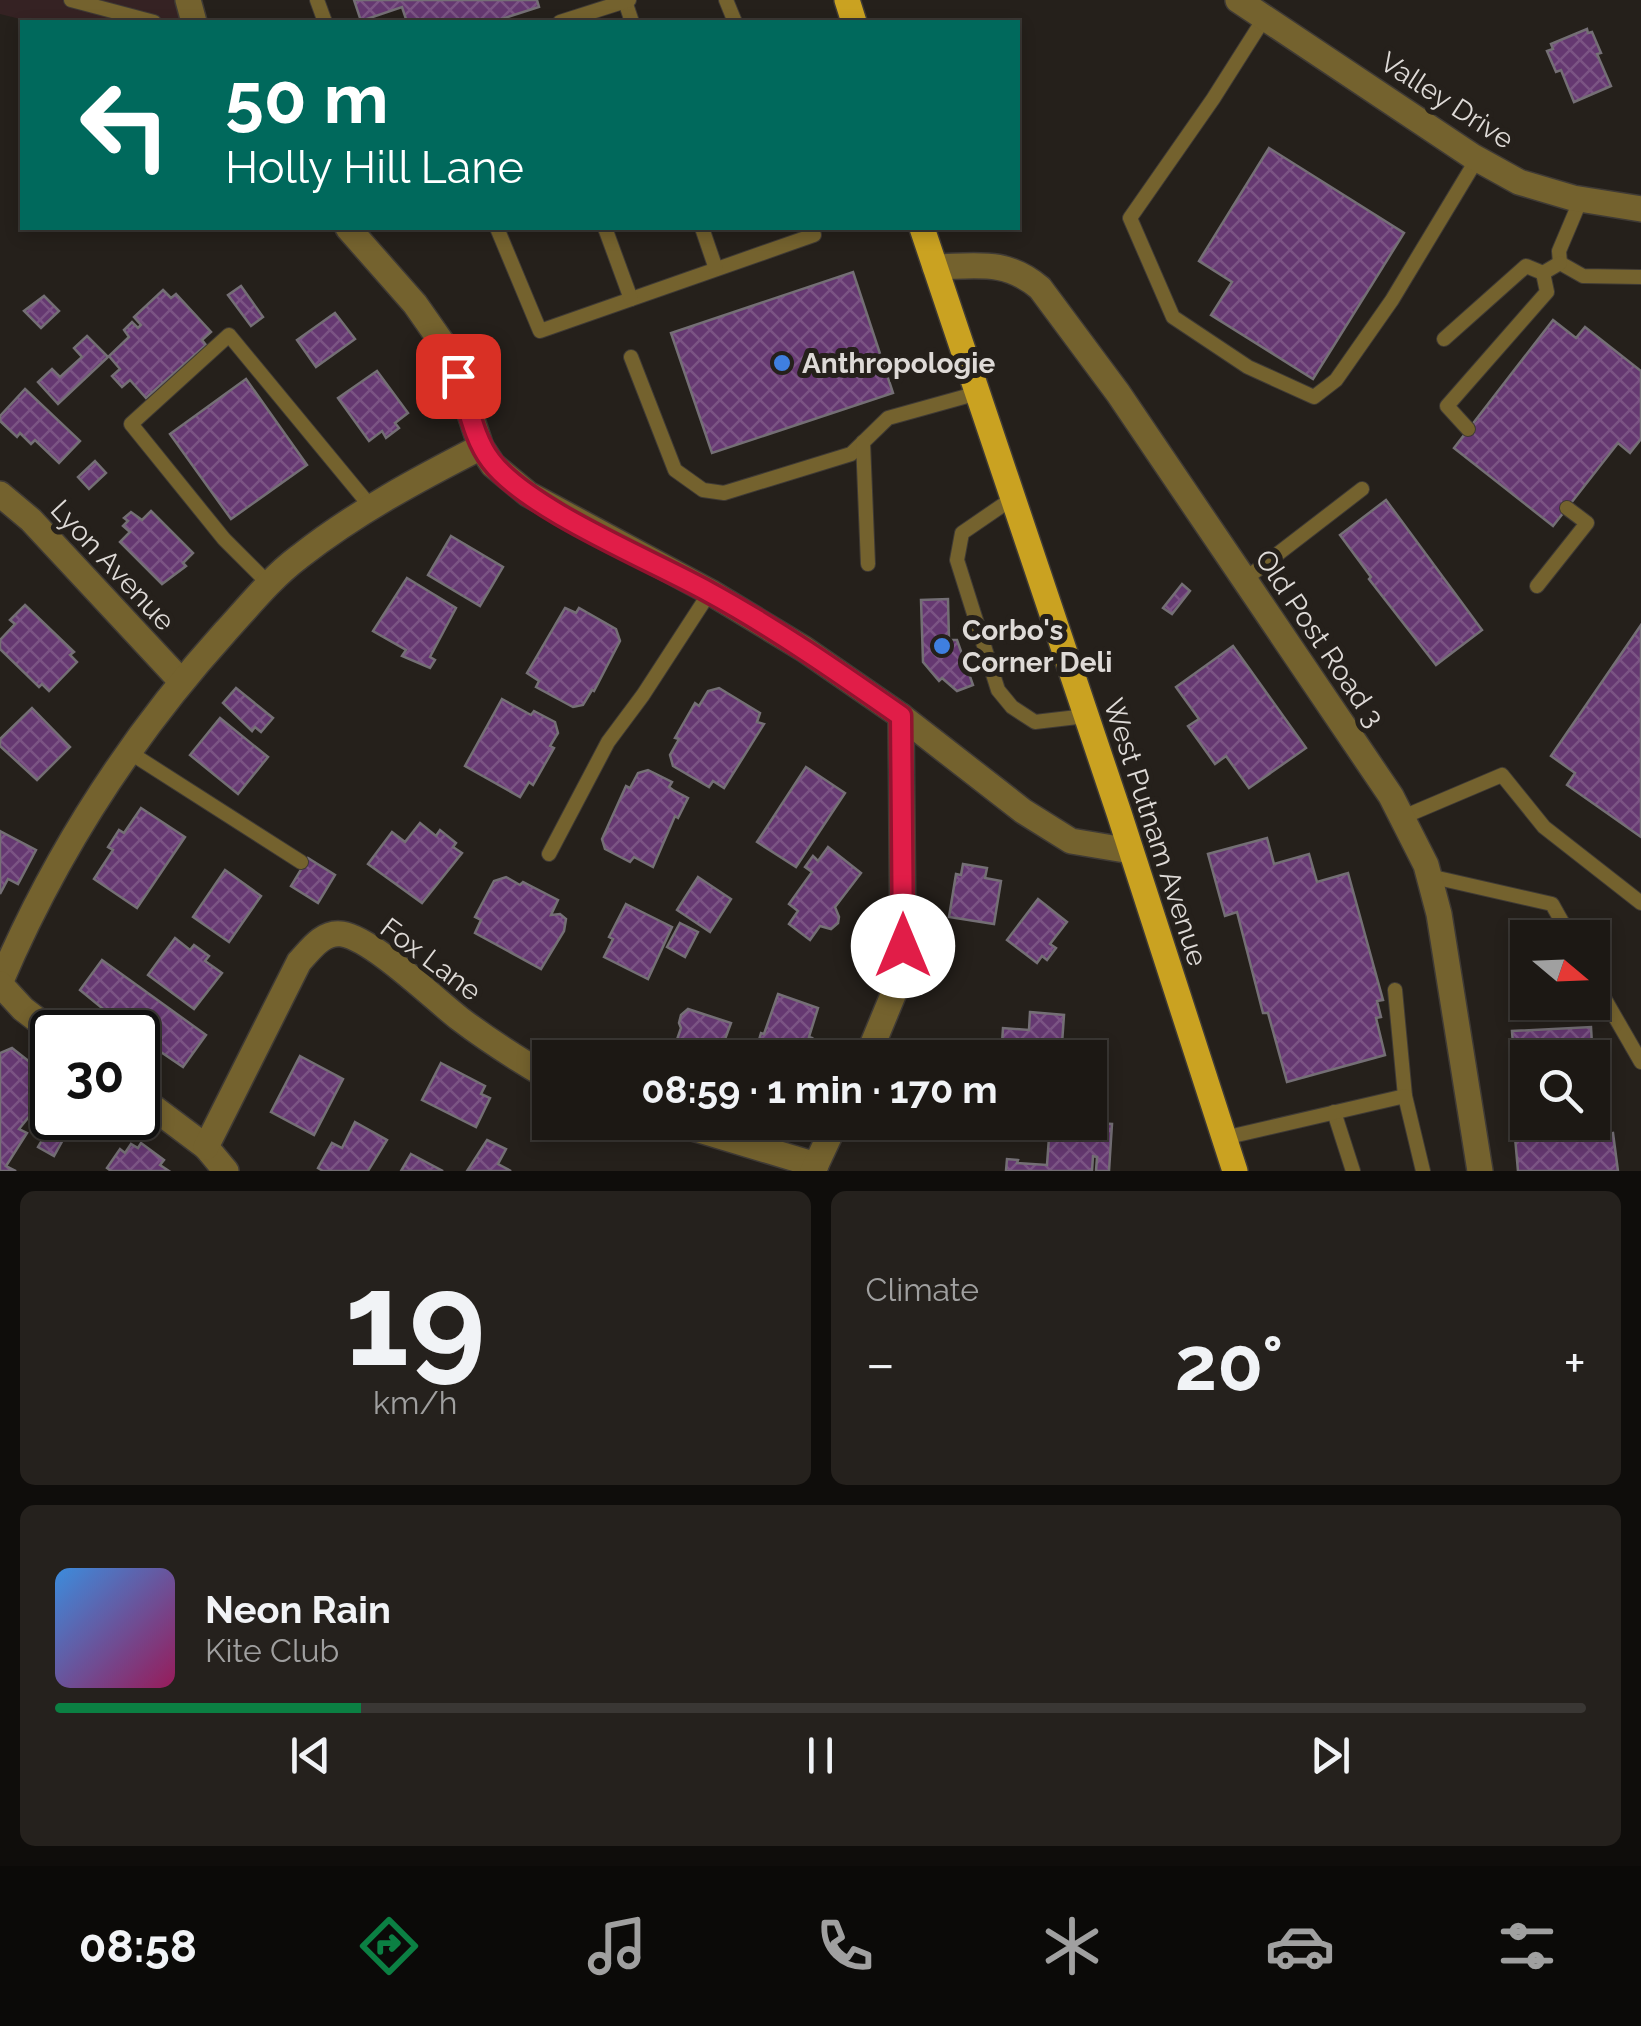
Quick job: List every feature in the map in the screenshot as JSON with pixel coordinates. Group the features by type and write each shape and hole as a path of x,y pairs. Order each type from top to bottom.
{"main road":[{"name":"West Putnam Avenue","path":"923,230 1235,1171"}],"street":[{"name":"Valley Drive","path":"1238,0 1477,159 1519,182 1581,199 1641,209"},
{"path":"350,230 415,304 450,354 482,447 493,465 528,494 710,592 804,649 901,716 1023,811 1071,841 1130,851"},
{"name":"Old Post Road 3","path":"935,267 1002,266 1024,274 1040,288 1118,393 1403,816 1439,914 1480,1171"},
{"path":"30,1015 0,983 52,876 96,800 180,681 297,558 371,508 482,447"},
{"name":"Lyon Avenue","path":"0,494 30,520 180,681"},
{"path":"875,1040 898,984 903,946 901,716"},
{"name":"Fox Lane","path":"206,1147 298,962 329,936 341,934 366,943 464,1022 532,1066"},
{"path":"160,1112 206,1147 226,1171"},
{"path":"728,1140 814,1168 827,1140"}],"lane":[{"path":"71,0 146,20"},
{"path":"566,20 627,1"},
{"path":"1264,17 1213,99 1130,218 1172,316 1248,368 1314,397 1336,380 1392,300 1477,159"},
{"path":"1560,263 1559,251 1581,199"},
{"path":"498,230 540,331 814,235 812,230"},
{"path":"606,230 632,299"},
{"path":"703,230 716,269"},
{"path":"1544,273 1560,263"},
{"path":"1560,263 1583,276 1641,277"},
{"path":"1444,339 1526,266 1544,273"},
{"path":"1468,428 1447,406 1547,292 1544,273"},
{"path":"269,584 224,540 131,424 229,335 371,508"},
{"path":"631,357 675,470 704,490 724,493 850,454 888,418 978,394"},
{"path":"863,442 868,564"},
{"path":"1244,580 1362,489"},
{"path":"1013,498 962,532 957,560 998,690 1012,707 1035,722 1086,716"},
{"path":"1538,586 1587,523 1568,508"},
{"path":"549,854 608,742 710,592"},
{"path":"129,752 301,862"},
{"path":"1403,816 1502,775 1544,826 1641,903"},
{"path":"1428,876 1552,904 1560,920"},
{"path":"1396,990 1405,1096 1423,1171"},
{"path":"1610,1009 1641,1062"},
{"path":"1224,1138 1405,1096"},
{"path":"1334,1112 1352,1171"}],"shaded area":[{"path":"0,0 194,0 200,20 24,20 0,14"}],"building":[{"path":"354,0 537,0 539,7 498,20 406,20 402,7 361,20"},
{"path":"1587,29 1601,53 1597,54 1611,86 1574,102 1561,70 1556,72 1547,51 1553,49 1551,44"},
{"path":"1269,148 1404,233 1313,379 1211,315 1232,282 1199,261"},
{"path":"853,272 893,393 712,453 671,333"},
{"path":"241,286 263,317 251,326 228,295"},
{"path":"163,290 171,298 176,294 211,332 202,340 206,345 146,398 130,380 122,387 112,376 120,369 109,356 129,337 124,330 132,322 138,328 141,325 134,317"},
{"path":"44,296 59,311 41,328 24,311"},
{"path":"335,313 355,339 316,367 297,340"},
{"path":"1553,320 1576,338 1585,327 1641,371 1641,439 1630,453 1618,443 1553,526 1454,448"},
{"path":"87,336 108,357 58,404 38,382 52,369 60,377 82,357 74,348"},
{"path":"377,371 408,413 395,423 399,428 386,438 382,431 369,441 338,398"},
{"path":"246,379 307,465 231,519 170,434"},
{"path":"25,389 80,441 59,463 35,440 31,444 20,433 17,437 0,421 0,416"},
{"path":"95,461 106,473 89,489 78,477"},
{"path":"1386,500 1482,630 1436,665 1340,535"},
{"path":"151,511 193,553 183,563 186,566 162,584 120,542 130,532 123,526 128,521 124,518 131,512 142,520"},
{"path":"451,536 503,567 480,606 428,575"},
{"path":"407,578 456,608 430,657 435,660 430,668 402,656 406,650 373,631"},
{"path":"1182,584 1190,591 1172,614 1163,608"},
{"path":"948,599 949,640 957,640 973,685 957,691 942,678 939,681 923,662 921,600"},
{"path":"25,605 74,652 70,655 77,662 49,691 42,684 39,687 0,649 0,640 15,624 10,620"},
{"path":"565,608 576,613 579,608 616,629 620,641 594,691 583,705 573,707 536,687 539,681 527,673"},
{"path":"1641,625 1641,837 1567,785 1575,773 1551,756"},
{"path":"1233,646 1306,748 1249,788 1226,756 1215,764 1188,726 1199,719 1176,687"},
{"path":"236,688 273,718 261,732 255,727 252,731 223,703"},
{"path":"719,688 760,713 757,722 764,724 724,788 713,781 709,787 673,766 670,755 695,703 699,706 708,691"},
{"path":"502,699 531,715 534,711 555,722 558,733 533,785 529,782 520,797 465,766"},
{"path":"32,708 70,747 37,780 0,746 0,739"},
{"path":"220,718 268,757 238,794 190,755"},
{"path":"806,767 845,793 796,867 757,842"},
{"path":"648,770 672,782 669,787 688,798 678,818 675,816 653,867 634,857 630,862 605,849 602,839 626,786 630,788 638,773"},
{"path":"141,808 185,837 137,908 94,879 113,850 108,847 119,830 124,833"},
{"path":"420,823 436,836 440,830 462,853 422,903 368,864 392,832 405,842"},
{"path":"0,831 36,850 18,884 8,879 0,894"},
{"path":"1267,838 1274,864 1309,854 1317,882 1348,873 1383,1000 1377,1001 1381,1017 1376,1018 1385,1055 1287,1082 1268,1013 1263,1013 1237,912 1225,916 1208,854"},
{"path":"828,847 861,873 835,907 838,923 831,929 820,926 810,940 789,924 798,911 789,904 812,872 805,867 813,856 818,861"},
{"path":"308,858 335,875 318,903 291,886"},
{"path":"963,864 987,868 985,878 1001,881 994,924 949,917 956,874 961,875"},
{"path":"225,870 261,896 229,942 193,917"},
{"path":"506,877 558,900 551,915 560,914 566,919 564,931 541,969 475,933 481,920 475,917 494,881"},
{"path":"698,877 731,899 710,932 677,910"},
{"path":"1038,899 1067,922 1050,944 1056,948 1047,960 1042,956 1037,963 1007,940"},
{"path":"626,904 672,927 648,979 604,957 613,939 609,937"},
{"path":"680,923 698,932 685,957 667,947"},
{"path":"175,938 190,950 194,945 209,956 205,961 222,973 194,1009 148,975"},
{"path":"102,960 206,1035 183,1067 160,1051 160,1010 104,1010 80,990"},
{"path":"778,994 818,1008 811,1040 759,1040"},
{"path":"688,1009 731,1023 725,1040 677,1040 681,1015"},
{"path":"1030,1012 1064,1015 1062,1040 1002,1040 1003,1028 1029,1030"},
{"path":"1591,1027 1592,1040 1513,1040 1512,1031"},
{"path":"12,1048 30,1062 30,1115 19,1129 27,1133 6,1166 16,1171 0,1171 0,1053"},
{"path":"300,1056 343,1079 314,1135 271,1112"},
{"path":"441,1063 485,1086 481,1094 490,1098 476,1127 422,1100"},
{"path":"355,1122 387,1140 368,1171 318,1168 332,1143 342,1148"},
{"path":"1107,1124 1112,1124 1109,1171 1096,1171 1097,1157 1093,1156 1092,1171 1006,1171 1007,1159 1047,1165 1049,1140 1107,1140"},
{"path":"1613,1133 1618,1171 1518,1171 1515,1140 1610,1140"},
{"path":"42,1140 63,1140 54,1156 38,1147"},
{"path":"487,1140 506,1149 498,1164 511,1171 467,1171"},
{"path":"141,1143 164,1160 160,1165 169,1171 107,1168 120,1149 125,1153 131,1144 138,1148"},
{"path":"411,1154 443,1171 401,1171"}],"place":[{"name":"Anthropologie","path":"782,363"},
{"name":"Corbo's Corner Deli","path":"942,646"}],"route":[{"path":"458,376 482,447 493,465 528,494 710,592 804,649 901,716 903,946"}]}
